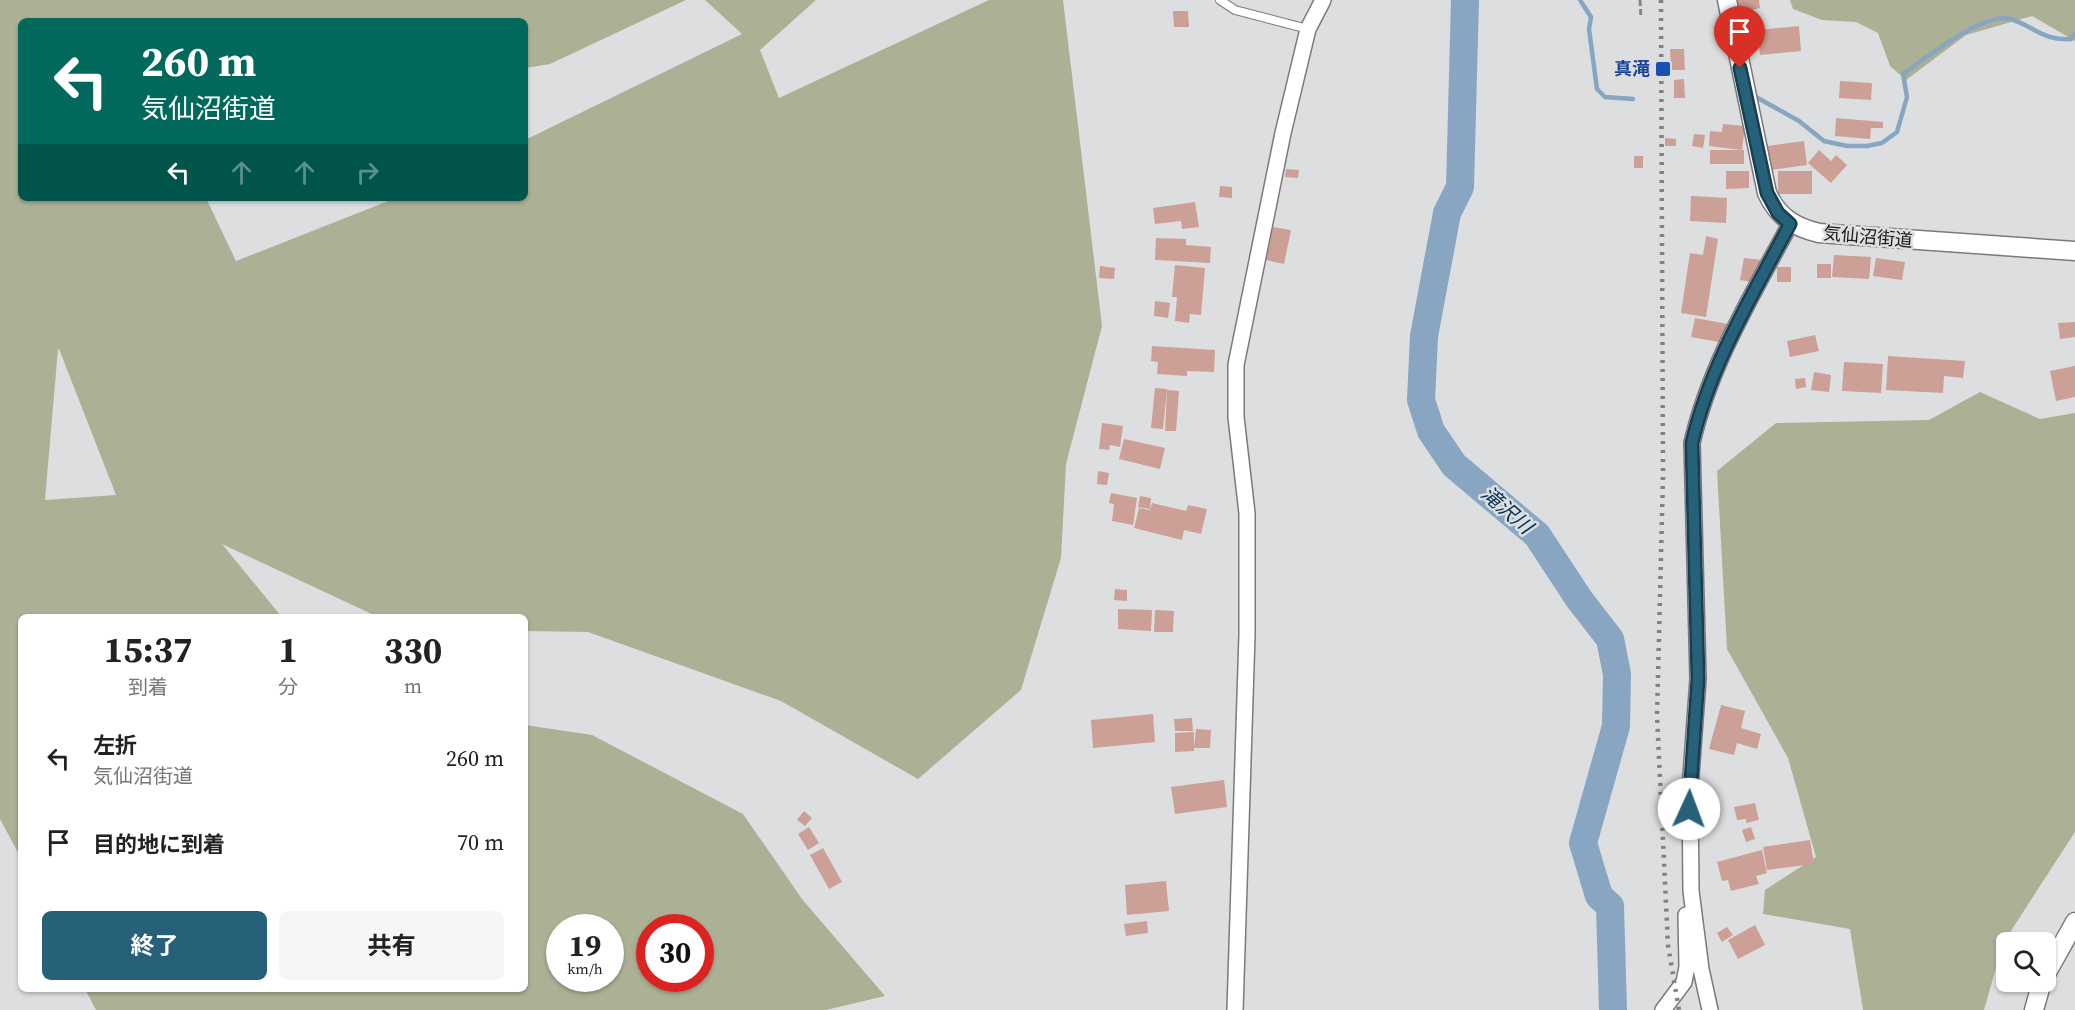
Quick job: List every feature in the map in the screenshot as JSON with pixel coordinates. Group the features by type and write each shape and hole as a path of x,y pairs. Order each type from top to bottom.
{"street":[{"path":"1235,1010 1247,635 1247,513 1236,417 1236,365 1283,133 1308,29 1323,0"},
{"path":"1710,1010 1701,969 1691,891 1689,789 1698,679 1692,443 1700,409 1715,370 1790,224 1778,213 1767,193 1727,0"},
{"name":"気仙沼街道","path":"1790,224 1819,233 2075,251"},
{"path":"1663,1010 1684,982 1687,967 1686,909 1691,891"},
{"path":"2056,956 2075,922"},
{"path":"2034,1010 2039,992"}],"lane":[{"path":"1220,0 1235,10 1308,29"}],"path":[{"path":"1641,0 1641,18"}],"green space":[{"path":"0,0 686,0 550,64 528,68 528,18 18,18 18,201 207,201 236,261 388,201 528,201 528,139 742,34 705,0 816,0 760,50 779,98 989,0 1063,0 1102,326 1066,464 1061,558 1021,690 918,779 781,701 588,632 528,631 528,614 372,614 222,544 279,614 18,614 18,852 0,819","holes":["58,349 59,349 116,495 45,500"]},
{"path":"1790,0 2075,0 2075,41 2032,16 1966,35 1906,80 1890,66 1878,33 1856,22 1822,20 1793,9"},
{"path":"1980,392 2040,419 2075,413 2075,832 2010,932 1996,932 1996,968 1984,1010 1863,1010 1850,929 1763,914 1765,890 1816,857 1788,758 1727,649 1717,471 1776,423 1929,420"},
{"path":"528,725 592,735 743,814 802,899 885,996 826,1010 96,1010 87,992 528,992"}],"building":[{"path":"1736,0 1759,0 1760,8 1738,13"},
{"path":"1173,11 1188,11 1189,27 1174,27"},
{"path":"1799,26 1801,51 1760,55 1758,30"},
{"path":"1670,49 1684,49 1685,70 1671,70"},
{"path":"1684,79 1685,98 1674,98 1674,80"},
{"path":"1840,81 1872,83 1871,100 1839,98"},
{"path":"1836,118 1883,122 1883,128 1871,128 1870,139 1835,136"},
{"path":"1723,124 1745,126 1742,150 1709,146 1710,131 1722,132"},
{"path":"1694,134 1705,135 1703,148 1692,146"},
{"path":"1665,138 1676,139 1676,146 1665,146"},
{"path":"1804,141 1807,165 1771,170 1768,146"},
{"path":"1710,150 1744,150 1744,164 1710,164"},
{"path":"1819,150 1831,161 1836,155 1847,165 1831,183 1808,163"},
{"path":"1634,156 1643,156 1643,168 1634,168"},
{"path":"1286,169 1299,170 1298,178 1285,177"},
{"path":"1726,171 1749,171 1749,188 1726,189"},
{"path":"1778,171 1812,171 1812,194 1778,194"},
{"path":"1220,186 1232,187 1232,198 1219,197"},
{"path":"1691,196 1727,198 1726,223 1690,221"},
{"path":"1195,202 1199,227 1182,229 1181,221 1155,224 1153,208"},
{"path":"1273,227 1291,230 1284,264 1266,260"},
{"path":"1706,236 1718,239 1706,317 1681,313 1690,253 1703,255"},
{"path":"1156,238 1186,239 1186,245 1211,247 1210,263 1155,260"},
{"path":"1834,255 1871,257 1869,279 1832,277"},
{"path":"1744,258 1762,260 1758,283 1740,280"},
{"path":"1876,258 1905,262 1902,280 1873,276"},
{"path":"1817,264 1831,264 1831,278 1817,278"},
{"path":"1175,265 1205,268 1201,315 1190,314 1189,323 1175,321 1177,297 1172,297"},
{"path":"1100,266 1115,268 1114,279 1099,278"},
{"path":"1777,267 1791,267 1791,282 1777,282"},
{"path":"1155,301 1170,303 1168,318 1154,316"},
{"path":"1695,318 1728,324 1724,343 1691,337"},
{"path":"2075,322 2075,337 2060,339 2058,323"},
{"path":"1815,335 1819,351 1790,357 1787,341"},
{"path":"1152,346 1215,350 1214,372 1187,371 1187,376 1157,374 1158,362 1151,361"},
{"path":"1888,356 1965,361 1963,378 1944,376 1943,393 1886,390"},
{"path":"1844,362 1883,364 1881,393 1842,391"},
{"path":"2075,366 2075,397 2056,401 2050,371"},
{"path":"1814,372 1831,375 1829,392 1811,390"},
{"path":"1805,378 1806,387 1796,389 1795,379"},
{"path":"1155,388 1167,389 1163,429 1151,428"},
{"path":"1167,390 1179,391 1176,431 1165,431"},
{"path":"1102,423 1123,426 1120,447 1110,445 1109,450 1099,449"},
{"path":"1124,439 1165,448 1160,469 1119,459"},
{"path":"1098,471 1109,473 1107,485 1097,484"},
{"path":"1111,493 1137,498 1133,525 1112,521 1114,504 1109,503"},
{"path":"1140,496 1151,498 1150,509 1138,507"},
{"path":"1152,503 1186,511 1188,505 1207,509 1201,534 1184,530 1182,540 1134,528 1139,508 1150,510"},
{"path":"1115,589 1127,590 1127,601 1114,600"},
{"path":"1118,609 1152,610 1151,631 1118,629"},
{"path":"1155,610 1174,611 1173,632 1154,632"},
{"path":"1721,705 1745,711 1741,728 1761,734 1757,749 1737,743 1734,755 1709,749"},
{"path":"1153,714 1155,742 1093,748 1091,720"},
{"path":"1192,718 1193,731 1175,731 1174,719"},
{"path":"1196,729 1211,730 1210,748 1194,748"},
{"path":"1194,732 1194,751 1175,752 1175,733"},
{"path":"1224,780 1227,807 1175,814 1171,787"},
{"path":"1755,803 1759,820 1746,823 1746,819 1737,820 1734,807"},
{"path":"804,811 812,818 805,826 797,820"},
{"path":"809,827 819,843 808,850 798,834"},
{"path":"1751,827 1755,839 1746,842 1742,830"},
{"path":"1810,840 1814,864 1767,870 1763,847"},
{"path":"823,848 842,882 829,889 810,855"},
{"path":"1762,850 1767,873 1756,876 1759,884 1731,891 1728,880 1722,881 1717,862"},
{"path":"1166,881 1169,911 1127,915 1125,885"},
{"path":"1147,921 1148,933 1126,936 1124,924"},
{"path":"1755,925 1765,945 1738,959 1728,940"},
{"path":"1727,927 1733,935 1722,942 1717,933"}],"waterway":[{"name":"滝沢川","path":"1465,0 1460,187 1447,213 1424,336 1421,400 1431,431 1454,465 1537,535 1579,599 1610,639 1617,674 1616,726 1583,843 1599,896 1610,906 1613,1010"},
{"path":"1580,0 1591,17 1589,29 1597,89 1605,97 1633,99"},
{"path":"1756,97 1799,121 1824,141 1847,146 1867,146 1882,143 1897,132 1907,97 1903,74 1970,29 1985,22 2010,19 2052,38 2071,39 2075,34"}],"railway":[{"path":"1661,0 1663,476 1657,716 1668,945 1679,1010"}],"place":[{"name":"真滝","path":"1663,69"}],"route":[{"path":"1689,809 1698,679 1692,443 1700,409 1715,370 1790,224 1772,205 1762,178 1740,68"}]}
